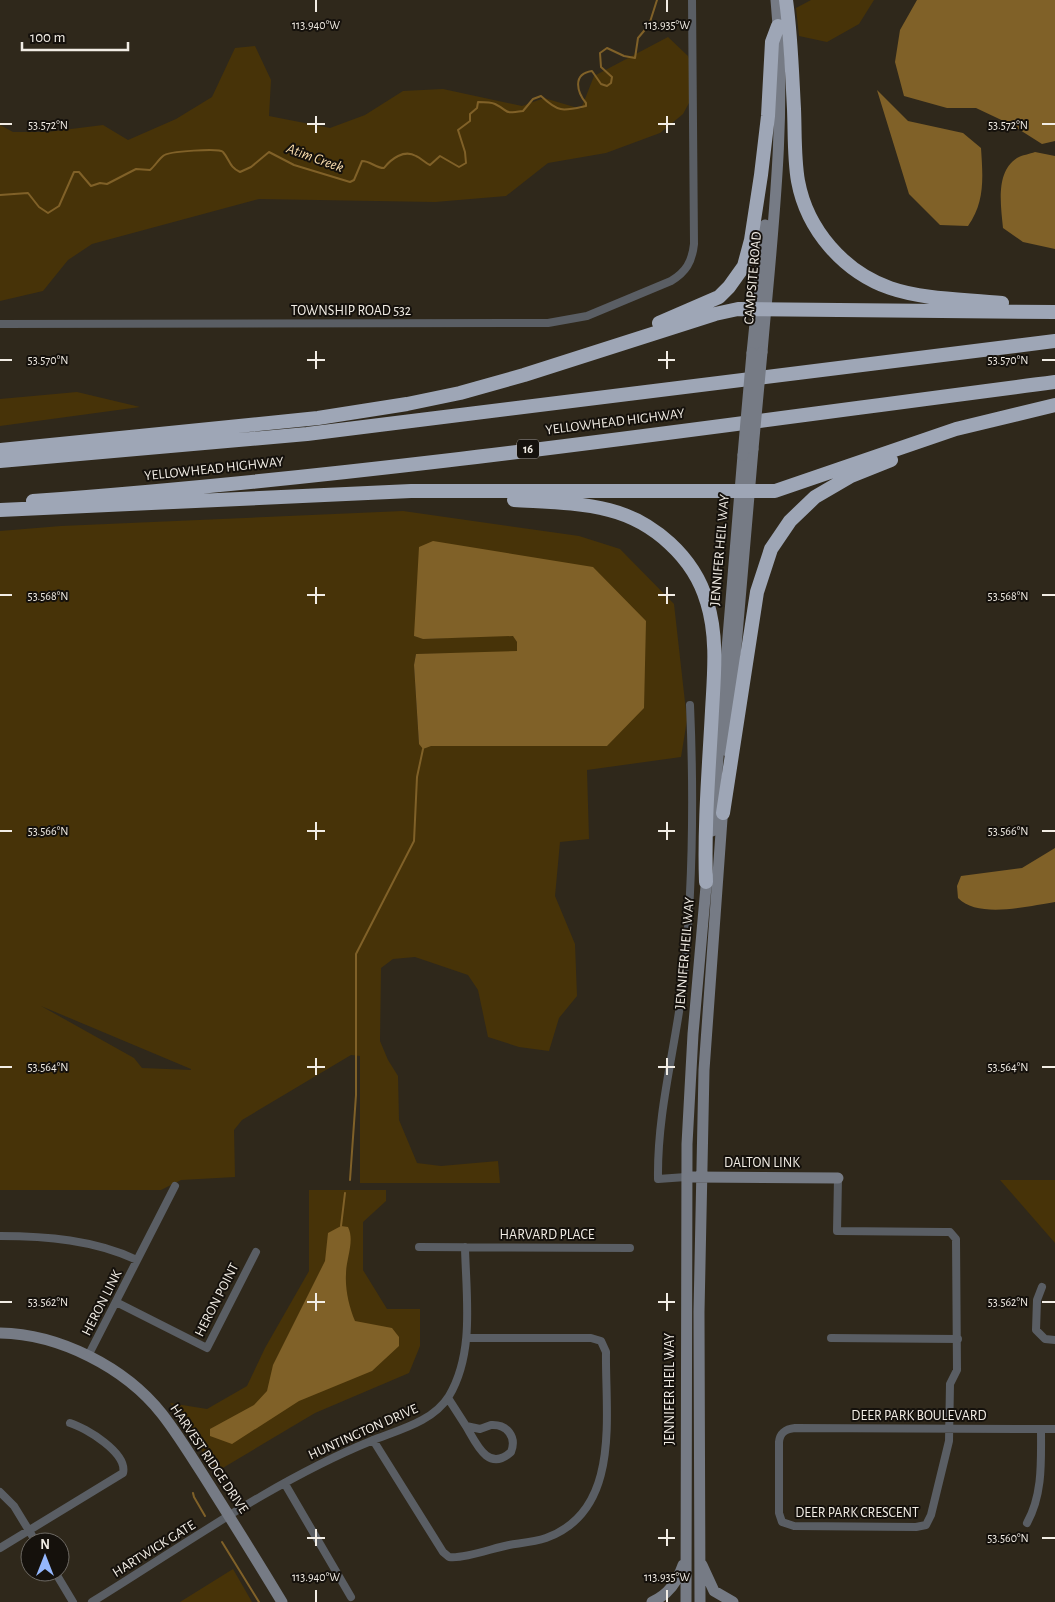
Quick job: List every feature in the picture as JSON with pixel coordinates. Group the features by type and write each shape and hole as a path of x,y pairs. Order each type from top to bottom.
{"highway":[{"path":"786,0 790,36 798,182 809,214 820,234 836,254 853,270 873,281 903,292 1055,311"},
{"path":"559,363 710,302 725,292 737,277 746,261 752,231 767,126 772,42 778,26"},
{"path":"0,450 318,418 407,404 468,391 715,314 761,309 1055,311"},
{"name":"YELLOWHEAD HIGHWAY","path":"0,461 307,434 1055,341"},
{"name":"YELLOWHEAD HIGHWAY","path":"0,503 198,487 387,467 1055,382"},
{"path":"0,510 80,508 344,493 442,491 775,491 916,442 1006,416 1055,405"},
{"path":"723,813 757,592 768,556 780,534 802,508 831,486 1006,416"},
{"path":"442,491 467,497 588,506 609,510 649,526 671,545 687,563 707,601 714,646 706,882"}],"main road":[{"name":"CAMPSITE ROAD","path":"745,492 754,449 757,352 780,150 776,0"},
{"name":"JENNIFER HEIL WAY","path":"700,1602 701,1177 708,995 723,813 745,492 743,455 757,352"},
{"name":"JENNIFER HEIL WAY","path":"686,1602 686,1177 693,1034 706,882 745,492"},
{"name":"DALTON LINK","path":"686,1177 838,1178"},
{"name":"HARVEST RIDGE DRIVE","path":"0,1333 50,1340 88,1356 131,1382 160,1412 282,1602"},
{"path":"700,1555 706,1578 714,1590 733,1602"},
{"path":"652,1602 670,1590 679,1578 686,1556"}],"street":[{"name":"TOWNSHIP ROAD 532","path":"0,324 548,323 587,316 671,281 681,275 688,266 694,244 692,0"},
{"name":"JENNIFER HEIL WAY","path":"686,1177 658,1178 660,1124 682,986 690,909 692,813 690,705"},
{"path":"838,1178 837,1231 945,1232 954,1235 957,1244 958,1339 957,1370 950,1384 950,1429"},
{"name":"HERON LINK","path":"88,1356 175,1186"},
{"path":"0,1236 39,1236 78,1242 124,1254 137,1260"},
{"name":"HUNTINGTON DRIVE","path":"229,1517 327,1460 422,1420 448,1398 458,1379 467,1338 465,1247"},
{"name":"HARVARD PLACE","path":"419,1248 630,1248"},
{"name":"HERON POINT","path":"116,1302 207,1348 256,1252"},
{"path":"1042,1287 1037,1300 1036,1330 1045,1339 1055,1340"},
{"path":"373,1440 443,1552 449,1557 548,1538 568,1526 586,1509 598,1489 605,1461 606,1352 601,1341 591,1338 467,1338"},
{"path":"831,1338 958,1339"},
{"path":"448,1398 481,1450 489,1458 500,1459 511,1452 513,1446 512,1435 503,1426 491,1425 480,1429 466,1426"},
{"path":"0,1548 123,1473 122,1461 104,1441 84,1427 70,1423"},
{"name":"DEER PARK BOULEVARD","path":"783,1431 795,1428 1055,1429"},
{"name":"DEER PARK CRESCENT","path":"783,1431 779,1442 779,1513 780,1518 786,1525 916,1527 926,1525 931,1515 948,1447 950,1429"},
{"path":"1027,1523 1035,1506 1039,1490 1041,1429"},
{"path":"285,1484 351,1597"},
{"path":"0,1492 14,1506 29,1530"},
{"name":"HARTWICK GATE","path":"92,1602 229,1517"},
{"path":"61,1582 74,1602"}],"shaded area":[{"path":"811,0 874,0 859,24 827,42 799,36 796,8"},
{"path":"917,0 1055,0 1055,141 1042,144 1012,125 976,108 947,108 904,96 895,62 900,30"},
{"path":"668,37 688,56 695,77 695,92 683,114 660,133 606,153 548,163 506,196 435,202 259,199 92,244 68,260 43,291 0,301 0,125 13,132 47,132 103,125 128,140 176,119 212,97 235,48 255,46 271,80 269,116 330,128 365,115 403,91 443,89 522,106 544,98 581,109 594,76"},
{"path":"877,90 908,121 963,133 981,148 982,189 974,217 968,226 940,225 909,194"},
{"path":"1035,152 1055,156 1055,249 1023,242 1003,228 1001,190 1005,172 1017,158"},
{"path":"77,392 140,407 0,426 0,399"},
{"path":"403,511 579,536 620,549 674,604 687,720 681,757 587,770 589,839 560,842 555,896 575,944 577,996 559,1018 549,1051 519,1047 488,1037 478,990 468,975 415,957 393,959 381,968 380,1041 388,1060 398,1076 399,1120 417,1163 441,1166 498,1161 500,1183 360,1183 360,1056 351,1055 242,1120 234,1130 235,1177 181,1180 161,1190 0,1190 0,531 61,526","holes":["646,621 607,746 431,746 419,744 414,665 416,654 504,653 517,651 517,642 513,635 424,639 414,636","41,1006 191,1069 191,1070 142,1068 134,1058"]},
{"path":"433,541 593,567 646,621 644,708 607,746 431,746 423,749 419,744 414,665 416,654 517,651 517,642 513,636 423,639 414,636 419,547"},
{"path":"1055,848 1055,902 991,910 967,904 958,898 957,886 961,876 1022,868"},
{"path":"1000,1180 1055,1180 1055,1243"},
{"path":"309,1190 386,1190 386,1201 363,1222 363,1270 387,1309 420,1309 420,1346 409,1373 315,1413 216,1472 170,1403 207,1409 247,1386 265,1348 309,1271"},
{"path":"341,1226 348,1227 351,1238 346,1268 346,1286 349,1304 355,1321 392,1328 399,1337 399,1346 372,1371 299,1401 232,1444 210,1436 210,1429 254,1405 267,1391 273,1365 325,1261 328,1233"},
{"path":"233,1569 252,1602 180,1602"}],"waterway":[{"name":"Atim Creek","path":"0,195 28,193 39,207 48,213 59,206 74,172 79,172 91,186 100,183 107,184 136,169 150,170 167,154 194,151 213,150 223,152 232,166 240,172 251,167 269,152 294,165 350,182 354,180 362,161 384,168 390,161 402,154 411,154 430,165 440,156 459,167 466,163 465,152 458,130 470,121 470,114 477,108 478,102 493,103 507,112 523,111 533,99 541,96 557,108 566,110 586,106 580,94 578,84 581,76 592,71 601,84 607,86 611,83 612,77 601,67 600,53 607,48 624,56 635,58 638,38 649,25 657,0"},
{"path":"350,1180 356,1095 356,954 414,841 417,777 423,749"},
{"path":"341,1226 345,1193"},
{"path":"193,1493 205,1516"},
{"path":"222,1542 259,1602"}]}
